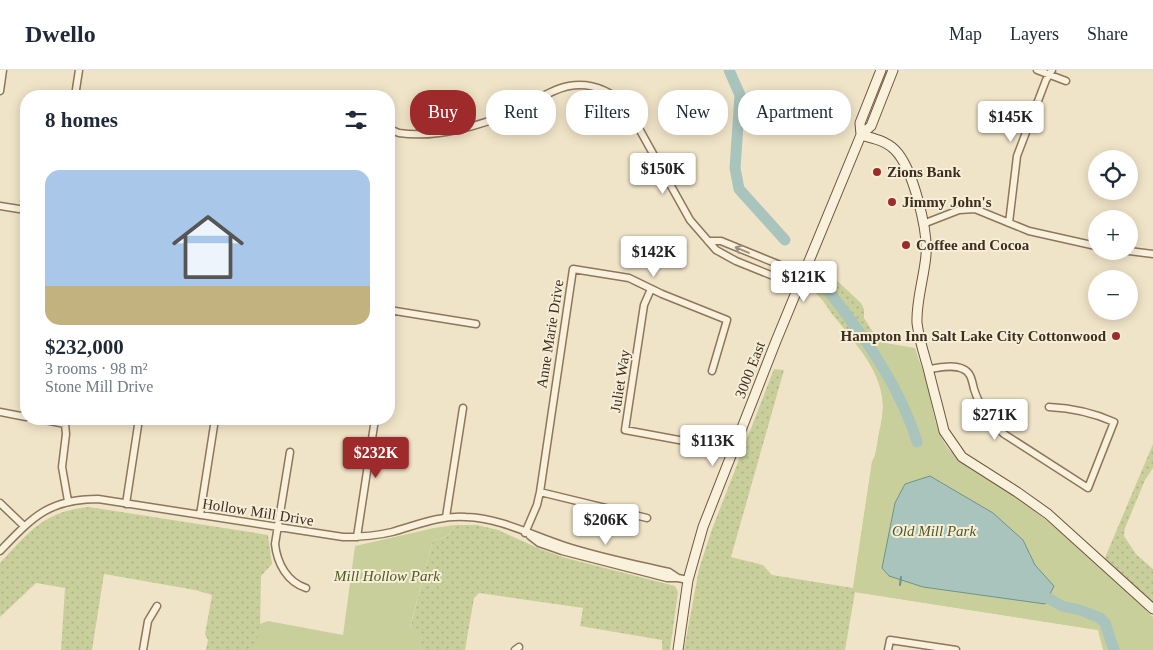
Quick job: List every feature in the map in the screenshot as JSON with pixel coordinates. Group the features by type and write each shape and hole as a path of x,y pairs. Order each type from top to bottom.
{"main road":[{"name":"3000 East","path":"861,135 860,123 881,70"},
{"name":"3000 East","path":"678,650 688,580 698,542 733,450 861,135 871,126 893,70"},
{"path":"861,135 888,144 896,151 906,165 923,224 926,253 917,323 944,431 962,457 1048,514 1153,609"}],"street":[{"path":"76,90 79,70"},
{"path":"1037,70 1051,72 1066,81"},
{"path":"1009,223 1017,156 1046,80 1051,72"},
{"path":"0,91 2,73"},
{"path":"395,131 436,133 476,125 568,86 581,85 606,90 627,107 680,204 690,220 716,250 736,261 788,282 802,279"},
{"path":"0,206 19,209"},
{"path":"923,224 968,208 983,211 1029,231 1088,244"},
{"path":"708,241 721,241 790,270 802,279"},
{"path":"1138,252 1153,254"},
{"name":"Anne Marie Drive","path":"525,533 540,492 573,269 629,278 727,320 712,371"},
{"name":"Juliet Way","path":"651,289 644,305 625,430 733,450"},
{"path":"395,312 476,324"},
{"path":"928,369 955,366 967,371 978,402 994,425 1004,434 1088,488 1114,422 1086,413 1049,407"},
{"path":"446,517 463,408"},
{"path":"0,412 20,415"},
{"path":"65,425 66,434 62,467 68,501"},
{"path":"126,504 138,425"},
{"path":"200,515 214,425"},
{"path":"357,537 374,425"},
{"path":"290,452 276,544 279,562 292,581 306,588"},
{"path":"540,492 647,518"},
{"name":"Hollow Mill Drive","path":"0,551 24,526 49,508 68,501 98,499 325,535 357,537 390,532 428,520 446,517 492,520 525,533 576,549 669,572 678,578 688,580"},
{"path":"0,503 24,526"},
{"path":"143,650 148,622 157,606"},
{"path":"888,650 890,640 956,650"}],"green space":[{"name":"Old Mill Park","path":"822,270 831,275 861,303 864,309 864,318 885,351 932,441 1091,600 1103,650 1098,630 855,592 845,650 684,650 699,569 711,532 774,369 784,370 731,557 763,565 772,575 853,588 872,462 882,419 882,393 867,359 814,292 816,278"},
{"name":"Old Mill Park","path":"850,337 915,348 926,380 936,424 948,448 963,463 1008,491 1052,525 1087,554 1137,601 1153,617 1153,650 1103,650 1098,630 855,592 855,589 853,589 872,462 880,431 883,406 877,378 862,352"},
{"path":"1153,444 1153,468 1145,480 1125,528 1124,536 1136,554 1153,569 1153,604 1104,560"},
{"path":"89,507 268,535 272,564 261,576 260,632 255,650 206,650 208,640 205,634 212,595 195,590 104,574 92,650 61,650 65,588 36,583 0,617 0,563 29,533 49,518 73,509"},
{"path":"455,525 477,525 498,530 540,549 566,558 675,586 678,592 670,650 662,650 662,640 580,626 583,608 479,593 474,598 465,650 419,650 422,634 410,628 433,540 447,536"},
{"name":"Mill Hollow Park","path":"455,525 446,536 433,540 410,627 422,634 419,650 255,650 260,624 268,621 343,635 355,546"}],"water":[{"path":"930,476 993,513 1023,540 1035,565 1054,586 1045,604 923,587 889,576 882,568 895,503 905,484"}],"waterway":[{"path":"729,70 740,95 735,168 739,189 785,240"},
{"path":"817,276 847,315 888,376 909,419 917,442"},
{"path":"900,585 901,577"},
{"path":"1035,591 1062,606 1080,610 1100,618 1105,623 1114,650"}],"place":[{"name":"Zions Bank","path":"877,172"},
{"name":"Jimmy John's","path":"892,202"},
{"name":"Coffee and Cocoa","path":"906,245"},
{"name":"Hampton Inn Salt Lake City Cottonwood","path":"1116,336"}]}
